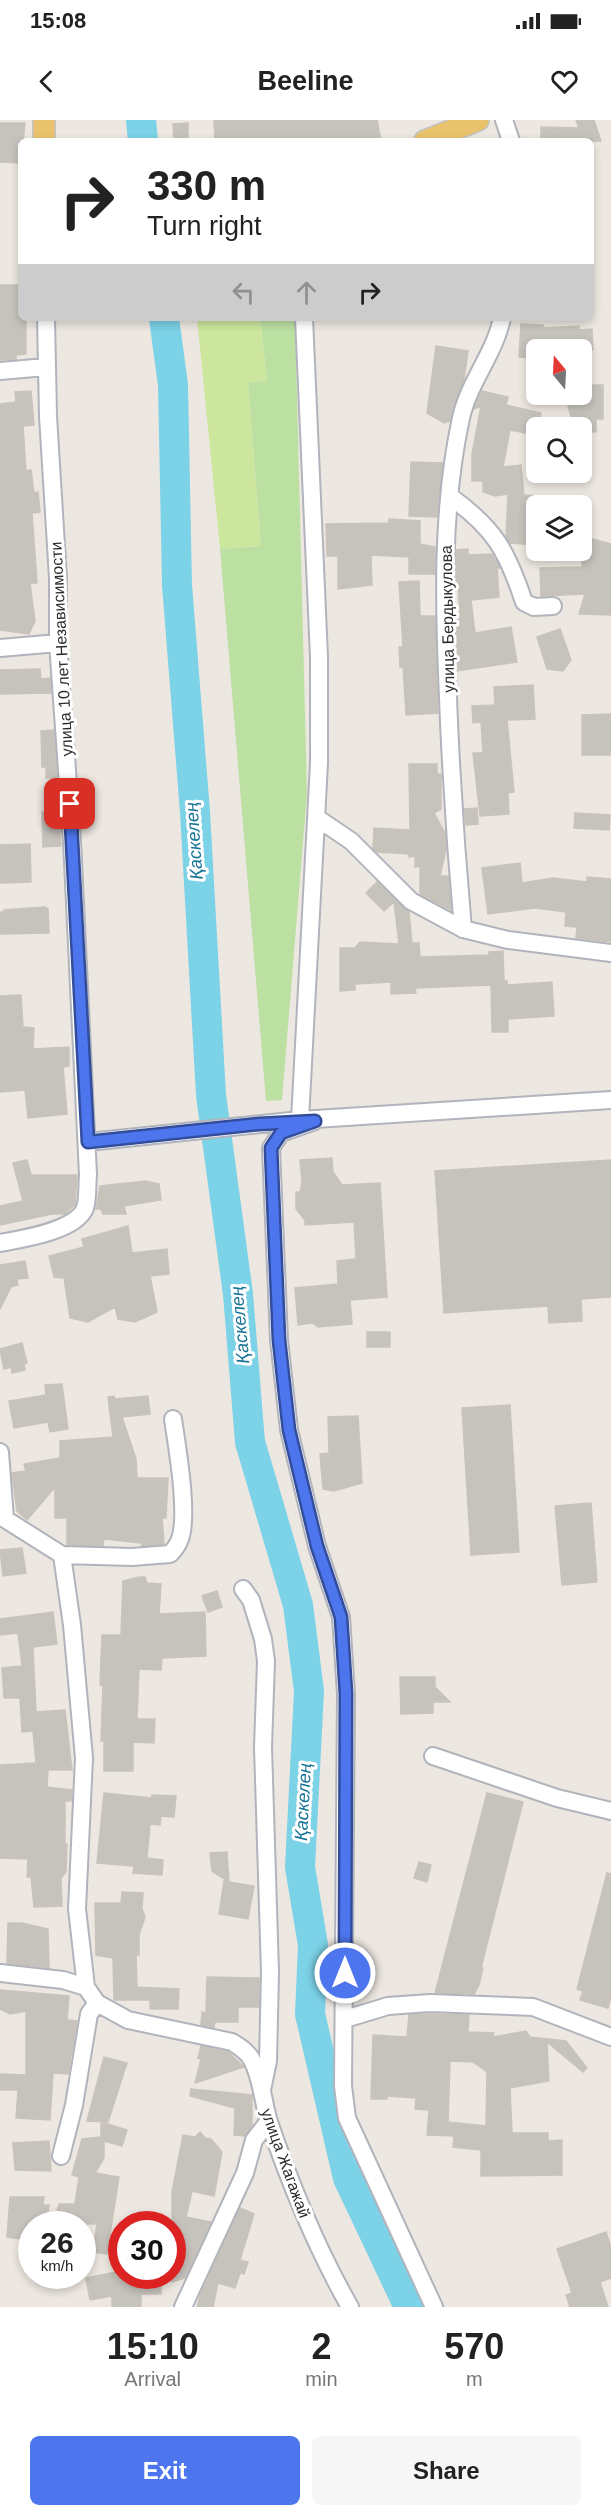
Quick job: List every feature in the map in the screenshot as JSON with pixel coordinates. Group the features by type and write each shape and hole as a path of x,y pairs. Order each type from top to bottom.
{"main road":[{"path":"44,120 44,138"},
{"path":"433,138 478,120"}],"street":[{"path":"504,120 510,138"},
{"name":"улица 10 лет Независимости","path":"0,1243 69,1225 79,1218 85,1207 88,1142 58,643 58,578 46,367 46,321"},
{"path":"304,321 319,657 317,818 308,1121"},
{"name":"улица Бердыкулова","path":"463,929 451,775 444,619 445,543 462,417 480,369 498,336 501,321"},
{"path":"0,371 46,367"},
{"path":"451,497 473,513 504,548 524,602 534,607 554,606"},
{"path":"0,648 58,643"},
{"path":"317,818 351,841 411,901 463,929 508,940 611,952"},
{"path":"88,1142 308,1121 611,1100"},
{"path":"308,1121 281,1133 271,1148 279,1340 289,1430 317,1546 341,1617 346,1694 343,2086 347,2118 434,2307"},
{"path":"0,1452 2,1519 62,1555 132,1557 170,1554 177,1545 182,1529 182,1494 173,1419"},
{"path":"61,2156 74,2105 89,2014 97,2003 86,1987 77,1909 84,1758 72,1625 62,1555"},
{"path":"243,1588 254,1610 263,1639 266,1661 263,1748 270,2002 268,2061 262,2094"},
{"path":"433,1756 557,1798 611,1811"},
{"path":"0,1973 63,1980 86,1987"},
{"name":"улица Жагажай","path":"97,2003 129,2020 232,2042 244,2049 252,2060 269,2121 319,2247 350,2307"},
{"path":"345,2019 388,2006 430,2003 533,2007 611,2037"},
{"path":"183,2307 245,2173 254,2140 269,2121"}],"green space":[{"path":"197,321 260,321 267,380 248,383 261,546 220,549"},
{"path":"260,321 295,321 307,793 282,1100 266,1101 220,549 261,546 248,383 267,380"}],"building":[{"path":"214,120 377,120 380,138 215,138"},
{"path":"576,120 594,120 601,141 594,141 594,138 541,138 541,127 579,128"},
{"path":"0,123 25,123 24,138 18,138 18,163 0,162"},
{"path":"188,123 188,138 174,138 173,124"},
{"path":"0,285 18,285 18,321 26,321 26,354 16,355 16,359 0,360"},
{"path":"521,324 543,325 543,328 579,326 579,330 592,329 593,350 592,339 526,339 526,357 519,357"},
{"path":"436,346 468,351 464,379 450,421 444,423 427,413"},
{"path":"592,385 603,385 603,419 596,419 596,432 592,432 592,417 571,417 568,405 592,405"},
{"path":"31,391 34,425 23,426 26,471 31,470 34,493 38,492 40,512 32,513 37,583 30,583 35,621 29,634 0,630 0,404 16,402 15,392"},
{"path":"482,391 508,397 506,405 541,413 540,417 526,417 526,433 510,430 503,467 521,465 524,495 526,495 526,544 510,543 506,537 508,494 495,496 483,492 483,481 472,481 472,454 481,406 474,409"},
{"path":"411,462 443,463 437,517 409,516"},
{"path":"389,519 420,521 420,544 435,547 435,574 409,574 409,557 371,555 372,585 338,589 338,556 327,556 326,524 389,523"},
{"path":"592,539 611,544 611,615 579,614 585,594 541,596 540,568 582,567 582,561 592,561"},
{"path":"468,549 468,555 492,554 500,568 497,568 499,597 471,600 475,633 511,627 517,662 457,671 456,615 460,615 458,585 456,585 456,550"},
{"path":"419,581 420,616 435,616 438,713 406,715 403,666 400,667 399,647 403,647 399,582"},
{"path":"560,629 571,660 563,671 547,669 537,637"},
{"path":"40,669 41,679 50,678 51,693 0,694 0,670"},
{"path":"533,685 535,719 507,720 514,792 508,793 509,814 480,816 473,753 483,753 481,722 473,723 472,706 495,705 494,687"},
{"path":"611,714 611,755 582,755 582,715"},
{"path":"54,730 57,778 46,778 46,767 42,767 41,731"},
{"path":"409,764 437,764 437,774 441,774 441,809 434,813 445,833 446,850 440,876 448,876 451,910 420,894 420,866 415,867 415,856 377,852 373,848 374,828 410,830"},
{"path":"477,808 478,824 466,825 464,809"},
{"path":"42,812 59,812 61,846 43,847"},
{"path":"575,813 610,815 609,830 574,828"},
{"path":"30,844 31,882 0,883 0,845"},
{"path":"520,863 522,883 553,878 587,882 587,877 611,879 611,942 576,938 577,927 565,926 566,912 535,908 488,914 482,868"},
{"path":"377,882 409,912 412,943 419,943 420,957 489,955 489,952 503,951 504,981 507,981 507,985 552,982 554,1016 508,1019 508,1032 492,1032 491,985 415,988 416,993 391,994 391,982 355,984 355,990 340,991 340,948 355,948 360,942 399,944 394,902 384,911 366,893"},
{"path":"45,907 48,909 49,933 0,934 0,912"},
{"path":"21,995 23,1027 34,1028 33,1049 69,1047 69,1066 63,1067 67,1114 28,1118 25,1090 0,1092 0,996"},
{"path":"332,1158 333,1172 342,1185 380,1183 387,1297 350,1300 352,1324 318,1327 313,1323 298,1325 295,1288 338,1284 337,1261 356,1259 354,1222 305,1225 305,1220 296,1209 296,1192 300,1192 302,1182 300,1160"},
{"path":"27,1160 31,1175 77,1175 75,1204 65,1214 52,1214 0,1225 0,1206 23,1201 13,1163"},
{"path":"611,1160 611,1297 581,1299 582,1321 549,1323 548,1306 444,1313 435,1171"},
{"path":"146,1181 159,1184 161,1200 124,1206 126,1214 103,1214 101,1209 96,1209 100,1186"},
{"path":"128,1226 132,1253 167,1249 169,1274 150,1276 157,1312 135,1322 118,1319 115,1307 88,1322 70,1318 64,1278 54,1277 49,1256 84,1247 82,1239"},
{"path":"25,1261 28,1278 17,1279 18,1285 11,1287 0,1309 0,1265"},
{"path":"367,1332 390,1332 390,1347 367,1347"},
{"path":"22,1343 27,1363 24,1364 25,1370 12,1373 11,1367 4,1369 0,1349"},
{"path":"62,1384 68,1429 50,1432 48,1422 14,1428 9,1401 46,1395 45,1385"},
{"path":"114,1396 115,1399 148,1396 150,1414 122,1417 136,1459 137,1478 168,1478 166,1518 162,1518 164,1544 142,1546 141,1543 104,1539 103,1546 67,1545 67,1518 55,1518 55,1487 27,1520 17,1511 12,1473 26,1471 24,1464 60,1458 60,1441 113,1437 108,1397"},
{"path":"510,1405 519,1552 471,1555 462,1408"},
{"path":"358,1416 362,1483 334,1491 323,1489 320,1454 329,1453 328,1417"},
{"path":"591,1503 597,1582 562,1585 555,1506"},
{"path":"22,1548 26,1573 3,1576 0,1550"},
{"path":"145,1577 147,1583 161,1584 159,1614 205,1612 206,1656 162,1658 161,1670 139,1669 137,1719 155,1719 154,1743 133,1742 133,1771 104,1771 104,1741 101,1741 103,1685 100,1685 102,1635 121,1635 123,1581"},
{"path":"217,1591 222,1607 208,1612 202,1596"},
{"path":"53,1612 57,1644 33,1647 36,1712 65,1710 72,1770 48,1770 47,1787 72,1790 71,1801 65,1801 65,1844 67,1844 66,1872 61,1878 62,1906 34,1907 31,1877 27,1877 28,1859 0,1858 0,1765 36,1763 33,1731 22,1732 20,1698 4,1698 2,1668 22,1666 18,1633 0,1635 0,1619"},
{"path":"400,1677 435,1677 435,1687 450,1702 433,1702 433,1713 401,1714"},
{"path":"104,1793 152,1798 152,1795 176,1796 174,1817 161,1816 160,1825 150,1824 147,1858 163,1860 162,1875 133,1873 134,1866 97,1863"},
{"path":"487,1793 523,1802 481,1968 483,1968 479,1985 474,1994 435,1993"},
{"path":"227,1852 229,1882 212,1871 210,1853"},
{"path":"419,1862 431,1865 427,1882 414,1878"},
{"path":"607,1873 611,1874 611,1996 608,2008 580,2000 583,1991 577,1989"},
{"path":"224,1881 254,1886 248,1919 219,1914"},
{"path":"122,1892 143,1893 142,1909 145,1917 139,1935 139,1955 136,1955 137,1987 179,1989 178,2009 150,2009 150,2000 114,2000 113,1958 96,1955 95,1903 121,1903"},
{"path":"8,1923 22,1923 48,1929 49,1968 7,1963"},
{"path":"207,1977 259,1978 259,2007 238,2007 238,2022 215,2022 214,2028 201,2025 202,2012 206,2013"},
{"path":"0,1990 69,1996 67,2020 77,2021 68,2074 53,2073 50,2120 16,2118 18,2090 0,2090 0,2074 26,2075 26,2011 10,2014 0,2009"},
{"path":"409,2015 469,2015 468,2032 494,2033 493,2037 526,2031 530,2037 566,2041 587,2068 583,2072 547,2042 549,2081 510,2088 512,2133 548,2133 548,2141 562,2140 562,2175 481,2176 481,2150 453,2147 454,2136 427,2135 429,2110 415,2109 416,2098 387,2096 387,2099 371,2099 373,2035 407,2037","holes":["450,2061 473,2062 487,2072 486,2126 448,2122"]},
{"path":"201,2046 228,2052 244,2067 195,2083 201,2059 198,2058"},
{"path":"104,2057 127,2063 108,2122 87,2121"},
{"path":"191,2089 252,2095 252,2126 245,2136 234,2135 235,2108 190,2096"},
{"path":"101,2122 127,2130 122,2146 104,2141 104,2158 95,2173 119,2177 114,2211 108,2211 107,2254 96,2252 96,2211 57,2211 59,2204 75,2204 79,2177 72,2175 82,2139 101,2137"},
{"path":"200,2132 205,2138 211,2139 222,2152 214,2196 192,2191 186,2217 186,2211 172,2211 172,2192 183,2135 195,2137"},
{"path":"49,2141 51,2171 15,2170 13,2143"},
{"path":"10,2197 44,2197 43,2205 49,2205 48,2211 18,2211 18,2238 7,2237"},
{"path":"240,2208 254,2214 240,2260 248,2262 244,2274 240,2273 235,2288 218,2283 213,2307 197,2307 200,2296"},
{"path":"186,2217 211,2222 186,2276"},
{"path":"606,2232 611,2247 611,2278 600,2282 608,2307 570,2307 566,2295 572,2293 557,2249"},
{"path":"108,2274 108,2289 161,2289 161,2294 141,2294 141,2307 112,2307 112,2296 90,2300 88,2289 96,2289 96,2276"}],"waterway":[{"name":"Қаскелең","path":"141,120 143,138"},
{"name":"Қаскелең","path":"164,321 173,385 177,585 195,812 211,1095 238,1294 250,1442 298,1605 309,1691 300,1867 313,1945 310,2014 348,2178 409,2307"}],"route":[{"path":"70,804 75,933 88,1142 300,1120 315,1121 281,1133 271,1148 279,1340 289,1430 317,1546 341,1617 346,1694 345,1973"}]}
